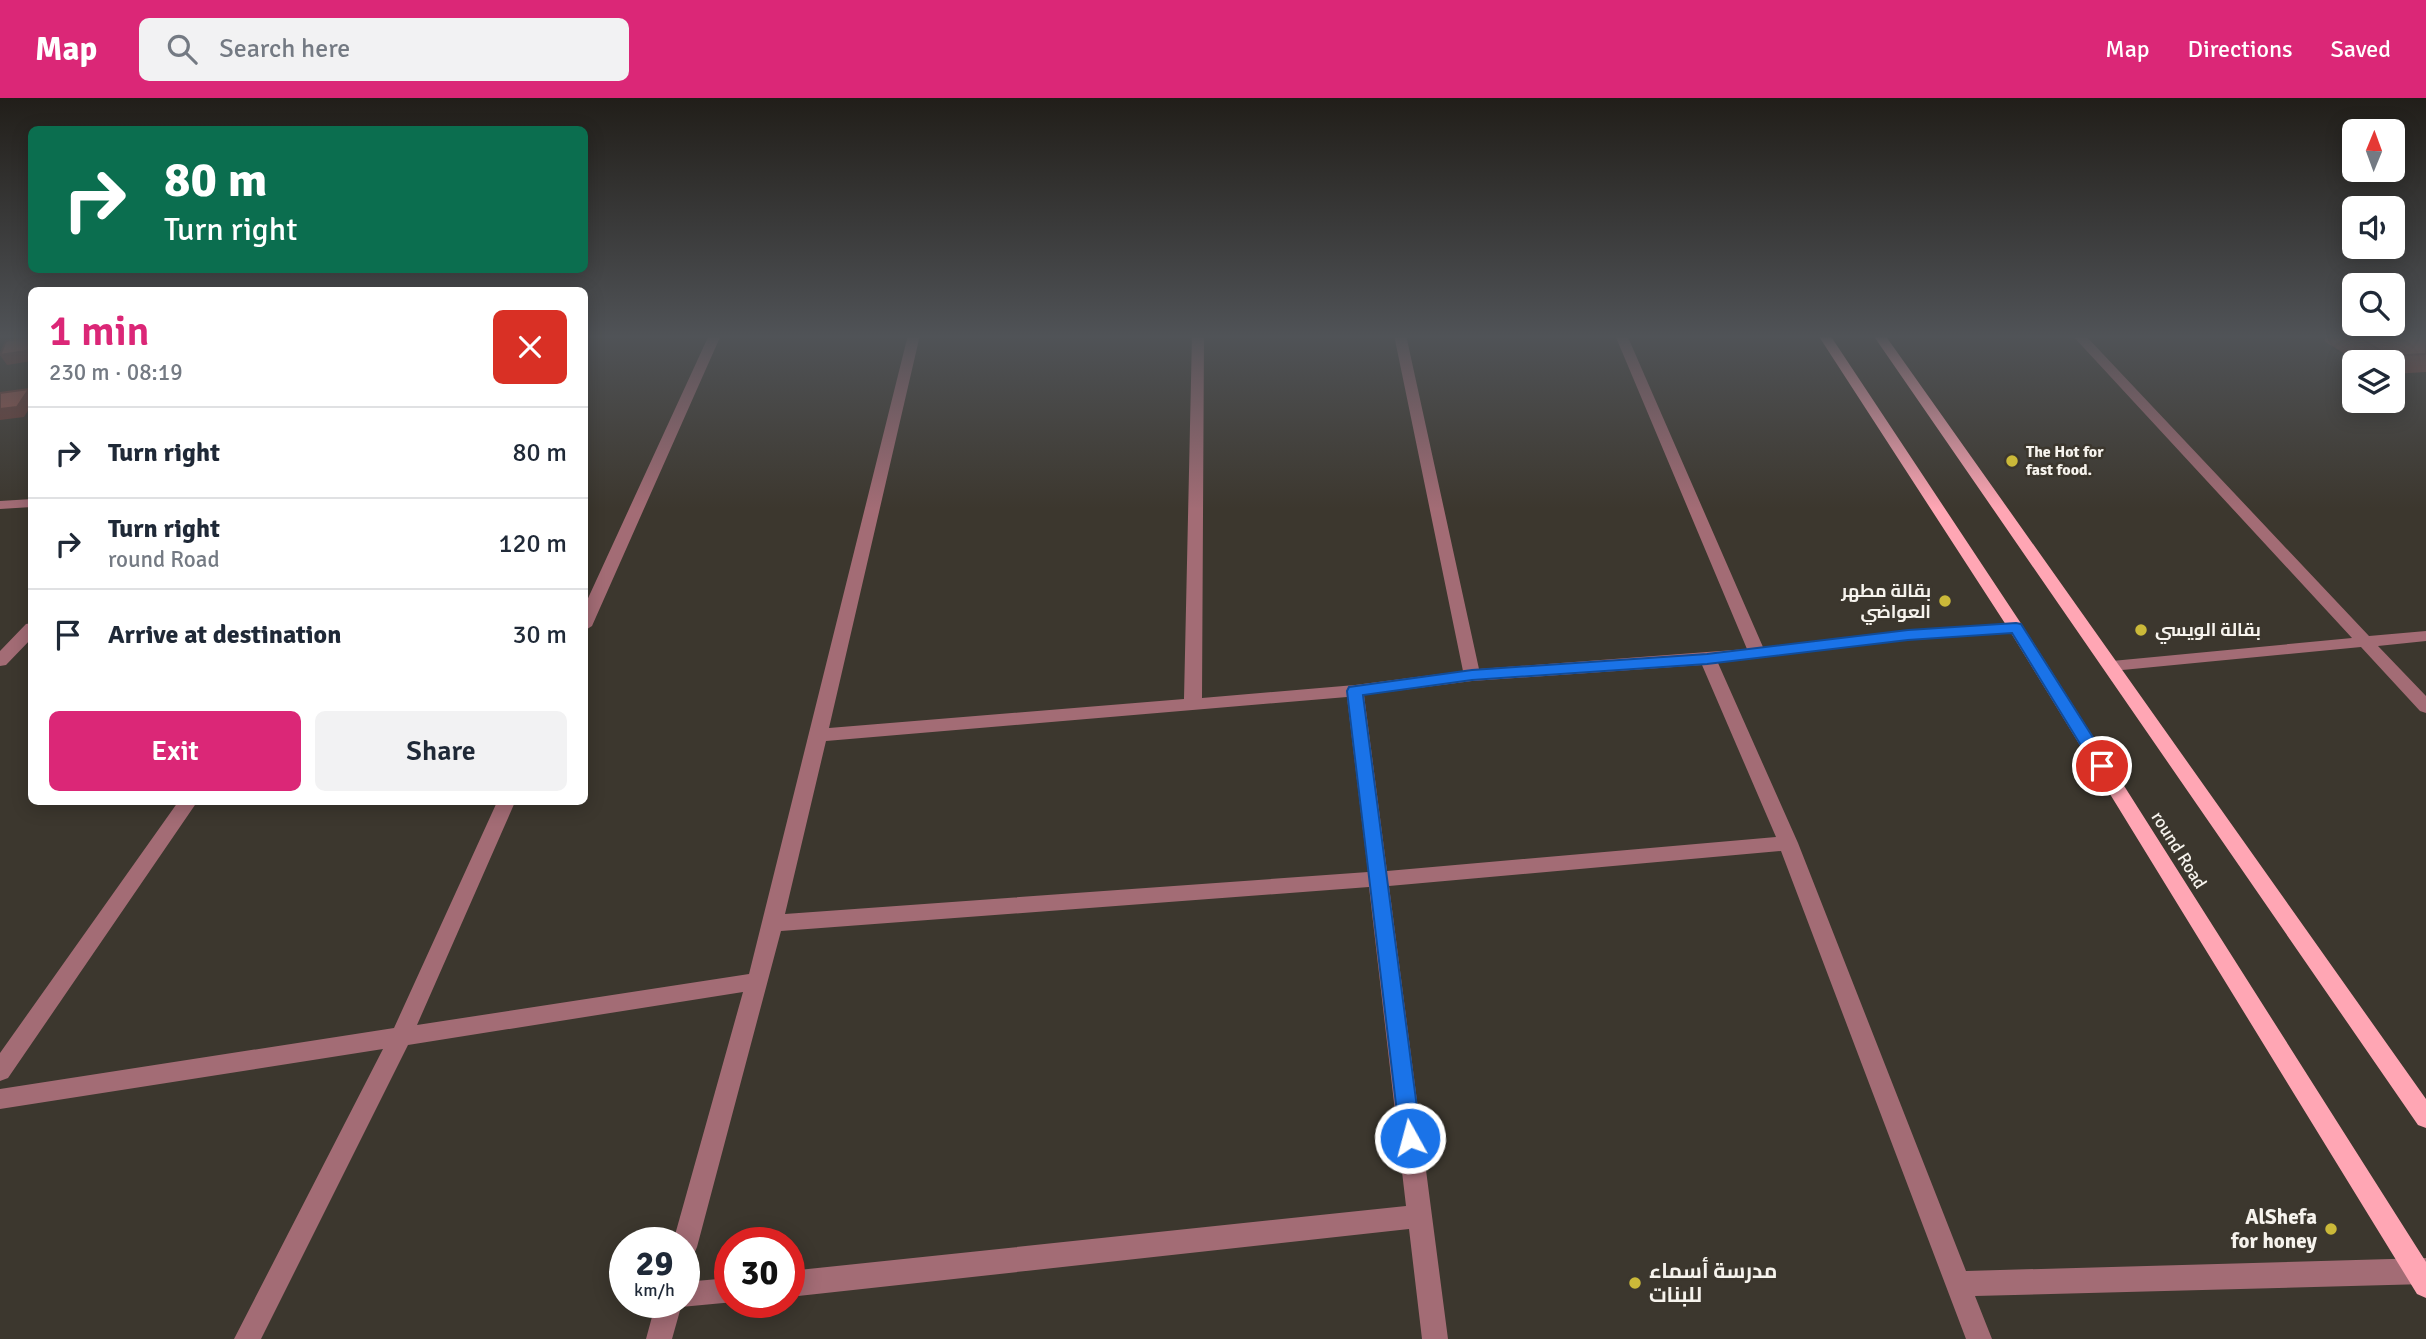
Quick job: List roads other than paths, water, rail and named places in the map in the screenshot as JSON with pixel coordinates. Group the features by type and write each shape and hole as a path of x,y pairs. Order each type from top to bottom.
{"main road":[{"name":"round Road","path":"1862,393 2016,628 2423,1276"},
{"path":"1920,393 2426,1118"}],"street":[{"path":"588,617 689,393"},
{"path":"690,1227 773,923 900,393"},
{"path":"1193,705 1197,393"},
{"path":"1412,393 1472,675"},
{"path":"1646,393 1757,652"},
{"path":"2132,393 2362,642 2426,707"},
{"path":"0,505 28,503"},
{"path":"820,735 1355,691 1472,675 1707,659 1908,635 2016,628"},
{"path":"0,638 28,632"},
{"path":"0,661 28,632"},
{"path":"2112,666 2426,636"},
{"path":"1707,659 1788,843 1979,1339"},
{"path":"1355,691 1435,1339"},
{"path":"0,1071 186,805"},
{"path":"247,1339 401,1036 505,805"},
{"path":"773,923 1378,879 1788,843"},
{"path":"0,1099 758,981"},
{"path":"805,1282 1420,1216"},
{"path":"1958,1284 2423,1276"},
{"path":"659,1339 665,1318"}],"place":[{"name":"The Hot for fast food.","path":"2012,461"},
{"name":"بقالة مطهر العواضي","path":"1945,601"},
{"name":"بقالة الويسي","path":"2141,630"},
{"name":"AlShefa for honey","path":"2331,1229"},
{"name":"مدرسة أسماء للبنات","path":"1635,1283"}]}
